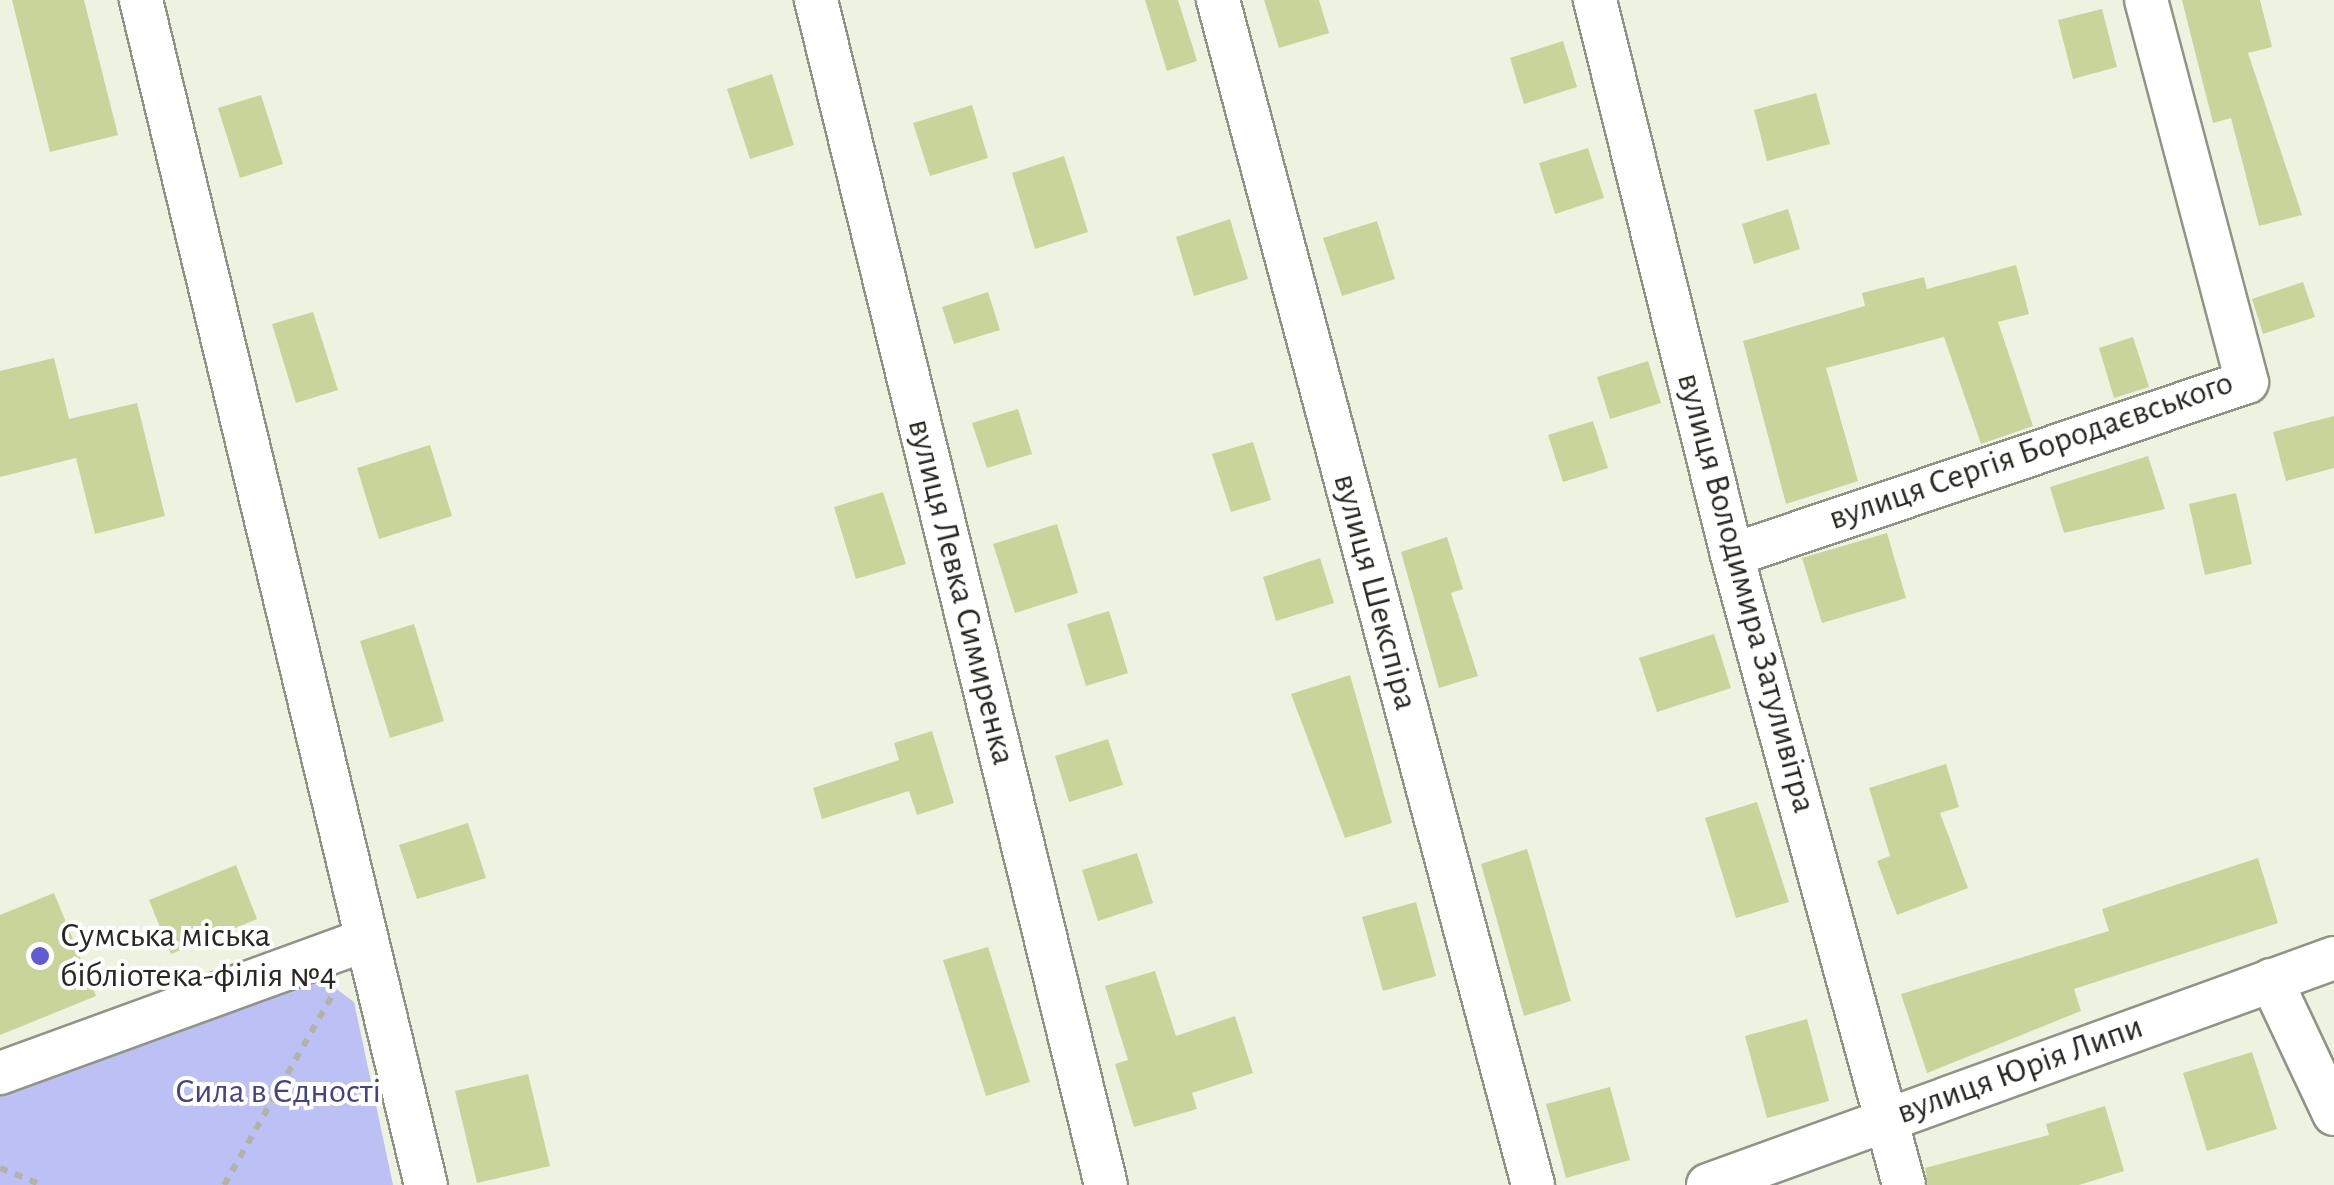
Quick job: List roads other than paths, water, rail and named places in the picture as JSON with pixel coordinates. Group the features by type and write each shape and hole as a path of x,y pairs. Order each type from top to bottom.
{"street":[{"path":"141,0 363,941 426,1185"},
{"name":"вулиця Левка Симиренка","path":"816,0 1106,1185"},
{"name":"вулиця Шекспіра","path":"1218,0 1533,1185"},
{"name":"вулиця Володимира Затуливітра","path":"1595,0 1732,554 1890,1117 1904,1185"},
{"name":"вулиця Сергія Бородаєвського","path":"1732,554 2247,382 2146,0"},
{"path":"0,1073 363,941"},
{"name":"вулиця Юрія Липи","path":"1708,1185 2334,958"},
{"path":"2271,980 2334,1114"}],"place":[{"name":"Сумська міська бібліотека-філія №4","path":"40,956"}],"park label":[{"name":"Сила в Єдності","path":"278,1092"}]}
